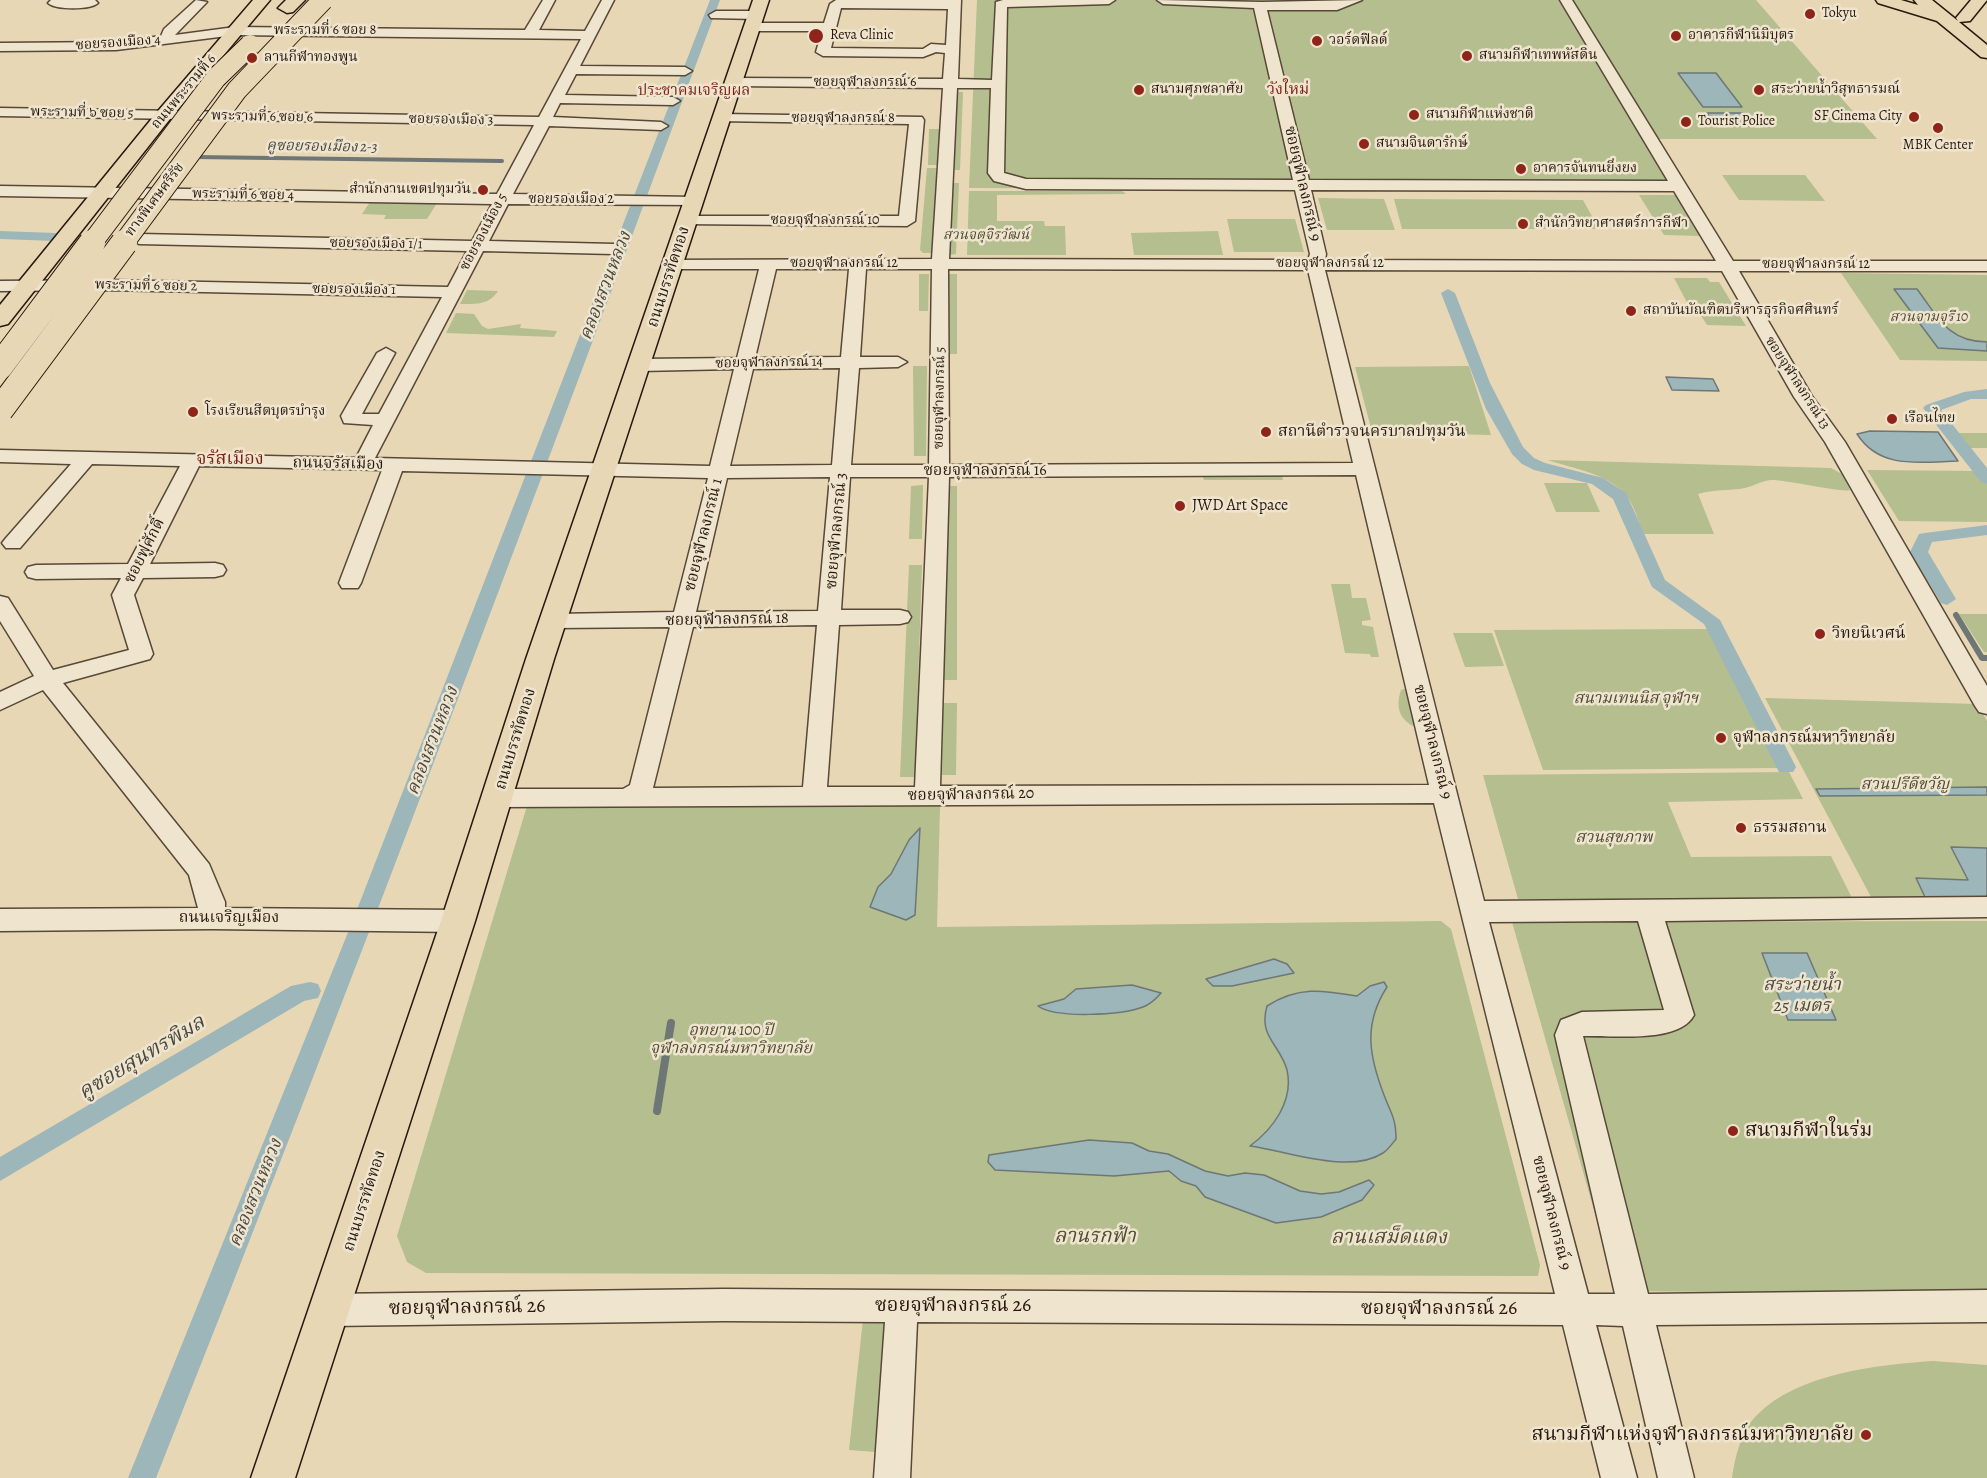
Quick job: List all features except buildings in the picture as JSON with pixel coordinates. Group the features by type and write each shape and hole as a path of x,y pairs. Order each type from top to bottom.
{"highway":[{"name":"ทางพิเศษศรีรัช","path":"0,410 237,90 323,0"},
{"name":"ทางพิเศษศรีรัช","path":"0,366 216,78 293,3"}],"main road":[{"name":"ถนนพระรามที่ 6","path":"1,320 32,286 164,115 262,0"},
{"path":"1884,0 1943,6"},
{"path":"1964,18 1980,0"},
{"path":"1923,1 1943,6 1964,18 1987,38"},
{"path":"1943,6 1952,23 1987,53"},
{"name":"ถนนบรรทัดทอง","path":"273,1478 458,921 554,621 757,14"}],"street":[{"path":"549,0 530,34 588,34"},
{"name":"ซอยรองเมือง 5","path":"362,465 608,0"},
{"path":"1109,0 1013,1 1000,5 996,172 999,178 1026,184 1681,186"},
{"path":"1163,0 1250,2 1260,6 1337,6 1356,0"},
{"name":"ซอยจุฬาลงกรณ์ 13","path":"1566,0 1681,186 1803,397 1835,441 1987,706"},
{"path":"167,40 169,32 201,2"},
{"path":"54,3 92,3"},
{"path":"951,49 931,48 929,52 923,53 824,52 836,4 955,3"},
{"name":"ซอยจุฬาลงกรณ์ 5","path":"927,795 939,472 940,265 929,167 949,84 955,3"},
{"name":"ซอยจุฬาลงกรณ์ 9","path":"1260,6 1318,254 1314,264 1474,912 1619,1478"},
{"path":"716,15 757,14 830,27"},
{"name":"พระรามที่ 6 ซอย 8","path":"235,31 530,34"},
{"name":"ซอยรองเมือง 4","path":"0,47 116,46 235,31"},
{"path":"569,70 685,71"},
{"name":"ซอยจุฬาลงกรณ์ 6","path":"734,82 997,84"},
{"path":"554,99 673,101"},
{"name":"พระรามที่ ๖ ซอย 5","path":"0,112 164,115"},
{"name":"พระรามที่ 6 ซอย 6","path":"164,115 360,118"},
{"name":"ซอยรองเมือง 3","path":"360,118 661,126"},
{"name":"ซอยจุฬาลงกรณ์ 8","path":"722,118 917,120 929,167"},
{"name":"ซอยจุฬาลงกรณ์ 10","path":"691,211 771,220 907,221 929,167"},
{"name":"พระรามที่ 6 ซอย 4","path":"0,191 106,190 305,196"},
{"name":"ซอยรองเมือง 2","path":"305,196 501,200 691,211"},
{"name":"ซอยรองเมือง 1/1","path":"139,239 614,249"},
{"name":"ซอยจุฬาลงกรณ์ 12","path":"674,264 1987,266"},
{"name":"ซอยจุฬาลงกรณ์ 1","path":"627,798 639,791 644,783 769,264"},
{"name":"ซอยจุฬาลงกรณ์ 3","path":"814,798 852,362 858,265"},
{"name":"พระรามที่ 6 ซอย 2","path":"0,286 107,285 255,288"},
{"name":"ซอยรองเมือง 1","path":"255,288 452,292"},
{"path":"385,420 351,419 351,416 386,353"},
{"name":"ซอยจุฬาลงกรณ์ 14","path":"640,365 898,362"},
{"name":"ถนนจรัสเมือง","path":"0,456 605,470"},
{"path":"13,543 86,459"},
{"name":"ซอยฟูศักดิ์","path":"47,679 142,654 123,595 192,461"},
{"path":"350,583 394,466"},
{"name":"ซอยจุฬาลงกรณ์ 16","path":"605,470 939,472 1365,469"},
{"path":"36,572 215,570"},
{"path":"0,603 47,679 200,871 212,902 211,918"},
{"name":"ซอยจุฬาลงกรณ์ 18","path":"554,621 900,617"},
{"path":"0,702 47,679"},
{"name":"ซอยจุฬาลงกรณ์ 20","path":"497,798 1445,794"},
{"path":"1474,912 1987,907"},
{"path":"1648,910 1680,1015 1665,1023 1582,1024 1571,1028 1569,1035 1676,1478"},
{"name":"ถนนเจริญเมือง","path":"0,920 211,918 458,921"},
{"path":"892,1478 902,1305"},
{"name":"ซอยจุฬาลงกรณ์ 26","path":"329,1310 902,1305 1634,1310 1987,1306"}],"green space":[{"name":"สนามกีฬาแห่งชาติ","path":"977,0 1756,0 1877,139 1659,139 1688,190 969,188"},
{"path":"954,92 963,92 960,170 950,170"},
{"path":"929,129 941,129 941,165 928,165"},
{"path":"927,168 941,168 934,253 923,253 920,250"},
{"path":"1722,175 1805,175 1825,201 1739,200"},
{"path":"949,183 959,183 956,254 949,255"},
{"name":"สวนจตุจิรวัฒน์","path":"969,191 1122,191 1126,194 997,195 997,221 1044,221 1045,226 1065,226 1066,255 967,255"},
{"path":"1639,195 1676,195 1701,236 1664,235"},
{"path":"1318,198 1384,199 1395,230 1327,230"},
{"path":"1394,199 1583,200 1599,229 1402,229"},
{"path":"370,202 437,203 427,219 384,219 386,215 362,214"},
{"path":"1227,219 1295,219 1304,252 1234,252"},
{"path":"1218,231 1223,255 1134,255 1131,233"},
{"name":"สวนจามจุรี 10","path":"1841,273 1987,275 1987,361 1900,360"},
{"path":"919,274 929,274 928,311 919,311"},
{"path":"949,274 957,274 957,354 945,354"},
{"path":"1674,278 1707,278 1710,282 1719,282 1746,326 1707,325 1702,317 1691,310"},
{"path":"467,290 498,291 486,301 477,304 460,304"},
{"path":"456,313 474,314 482,326 488,329 521,324 520,328 557,331 554,337 446,333"},
{"path":"913,366 927,366 926,456 914,456"},
{"path":"1469,366 1491,435 1372,432 1355,367"},
{"path":"1954,433 1987,433 1987,448 1965,448"},
{"path":"1548,460 1831,468 1842,474 1850,490 1772,480 1745,488 1704,492 1698,494 1714,534 1644,534 1629,499 1613,484 1603,478"},
{"path":"1867,470 1978,471 1987,484 1987,522 1899,521"},
{"path":"1202,475 1282,475 1283,480 1204,480"},
{"path":"1544,483 1587,483 1600,512 1556,512"},
{"path":"923,485 922,539 909,539 911,486"},
{"path":"945,486 957,486 957,680 943,680"},
{"path":"909,565 922,565 915,777 900,777"},
{"path":"1331,584 1350,584 1352,598 1366,598 1371,620 1362,621 1362,625 1373,627 1379,657 1371,657 1370,654 1345,653"},
{"path":"1959,614 1987,614 1987,652 1984,652"},
{"name":"สนามเทนนิส จุฬาฯ","path":"1710,629 1779,768 1543,770 1494,630"},
{"path":"1453,633 1492,633 1504,666 1465,667"},
{"path":"1407,688 1417,725 1413,726 1401,715 1399,706 1401,690"},
{"name":"สวนปรีดีขวัญ","path":"1765,698 1977,704 1987,721 1987,897 1871,897"},
{"path":"943,703 957,703 956,775 942,775"},
{"name":"สวนสุขภาพ","path":"1789,772 1803,799 1668,802 1691,857 1831,856 1854,902 1518,899 1483,775"},
{"name":"อุทยาน 100 ปี จุฬาลงกรณ์มหาวิทยาลัย","path":"527,806 940,806 937,927 1441,921 1451,929 1540,1265 1538,1276 426,1273 407,1262 397,1236"},
{"path":"1987,921 1987,1294 1617,1291 1512,922"},
{"path":"863,1319 888,1320 876,1452 849,1450"},
{"name":"สนามกีฬาแห่งจุฬาลงกรณ์มหาวิทยาลัย","path":"1933,1361 1987,1365 1987,1478 1732,1478 1737,1453 1751,1421 1774,1401 1794,1389 1864,1369"}],"water":[{"path":"1678,73 1716,73 1742,107 1703,107"},
{"path":"1707,113 1746,113 1757,126 1716,126"},
{"path":"1894,289 1917,289 1945,326 1963,338 1987,342 1987,351 1938,348"},
{"path":"1666,377 1713,379 1719,391 1672,390"},
{"path":"1870,431 1938,432 1958,461 1915,462 1889,459 1866,446 1857,434"},
{"path":"1987,787 1987,795 1820,796 1816,789"},
{"path":"920,828 915,915 906,920 870,907 878,887 891,874 909,840"},
{"path":"1951,847 1987,848 1987,897 1925,897 1916,878 1968,880"},
{"name":"สระว่ายน้ำ 25 เมตร","path":"1762,953 1807,953 1836,1020 1788,1020"},
{"path":"1274,959 1287,964 1294,973 1232,986 1213,986 1206,979"},
{"path":"1384,982 1387,987 1374,1014 1371,1040 1375,1067 1393,1116 1396,1139 1383,1153 1353,1162 1318,1160 1250,1146 1274,1123 1287,1093 1287,1070 1265,1025 1267,1006 1300,992 1321,991 1357,996 1370,986"},
{"path":"1132,985 1161,993 1146,1006 1105,1014 1059,1013 1038,1006 1064,999 1076,989"},
{"path":"1089,1140 1132,1143 1149,1151 1168,1154 1205,1171 1228,1176 1245,1173 1264,1175 1300,1191 1321,1194 1339,1192 1369,1180 1374,1185 1362,1200 1321,1217 1276,1223 1205,1197 1196,1186 1181,1181 1169,1171 1114,1176 995,1170 988,1162 989,1155"}],"waterway":[{"name":"คลองสวนหลวง","path":"142,1478 361,925 715,0"},
{"name":"คูซอยรองเมือง 2-3","path":"194,157 502,161"},
{"path":"0,235 55,237"},
{"path":"1441,274 1443,281"},
{"path":"1448,293 1482,383 1517,450 1528,461 1540,467 1597,481 1609,487 1620,497 1658,583 1711,620 1786,767"},
{"path":"1987,394 1969,395 1931,408 1987,479"},
{"path":"1947,599 1919,552 1925,538 1987,530"},
{"path":"1956,615 1982,658 1987,658"},
{"name":"คูซอยสุนทรพิมล","path":"0,1170 299,993 310,991"},
{"path":"657,1111 671,1023"}],"place":[{"name":"Tokyu","path":"1810,14"},
{"name":"Reva Clinic","path":"816,36"},
{"name":"อาคารกีฬานิมิบุตร","path":"1676,36"},
{"name":"วอร์ดฟิลด์","path":"1317,41"},
{"name":"สนามกีฬาเทพหัสดิน","path":"1467,56"},
{"name":"ลานกีฬาทองพูน","path":"252,58"},
{"name":"สนามศุภชลาศัย","path":"1139,90"},
{"name":"สระว่ายน้ำวิสุทธารมณ์","path":"1759,90"},
{"name":"สนามกีฬาแห่งชาติ","path":"1414,115"},
{"name":"SF Cinema City","path":"1914,117"},
{"name":"Tourist Police","path":"1686,122"},
{"name":"MBK Center","path":"1938,128"},
{"name":"สนามจินดารักษ์","path":"1364,144"},
{"name":"อาคารจันทนยิ่งยง","path":"1521,169"},
{"name":"สำนักงานเขตปทุมวัน","path":"483,190"},
{"name":"สำนักวิทยาศาสตร์การกีฬา","path":"1523,224"},
{"name":"สถาบันบัณฑิตบริหารธุรกิจศศินทร์","path":"1631,311"},
{"name":"โรงเรียนสีตบุตรบำรุง","path":"193,412"},
{"name":"เรือนไทย","path":"1892,419"},
{"name":"สถานีตำรวจนครบาลปทุมวัน","path":"1266,432"},
{"name":"JWD Art Space","path":"1180,506"},
{"name":"วิทยนิเวศน์","path":"1820,634"},
{"name":"จุฬาลงกรณ์มหาวิทยาลัย","path":"1721,738"},
{"name":"ธรรมสถาน","path":"1741,828"},
{"name":"สนามกีฬาในร่ม","path":"1733,1131"},
{"name":"สนามกีฬาแห่งจุฬาลงกรณ์มหาวิทยาลัย","path":"1866,1435"}],"district":[{"name":"วังใหม่","path":"1288,90"},
{"name":"ประชาคมเจริญผล","path":"694,91"},
{"name":"จรัสเมือง","path":"230,460"}],"park label":[{"name":"ลานรกฟ้า","path":"1095,1237"},
{"name":"ลานเสม็ดแดง","path":"1389,1238"}]}
